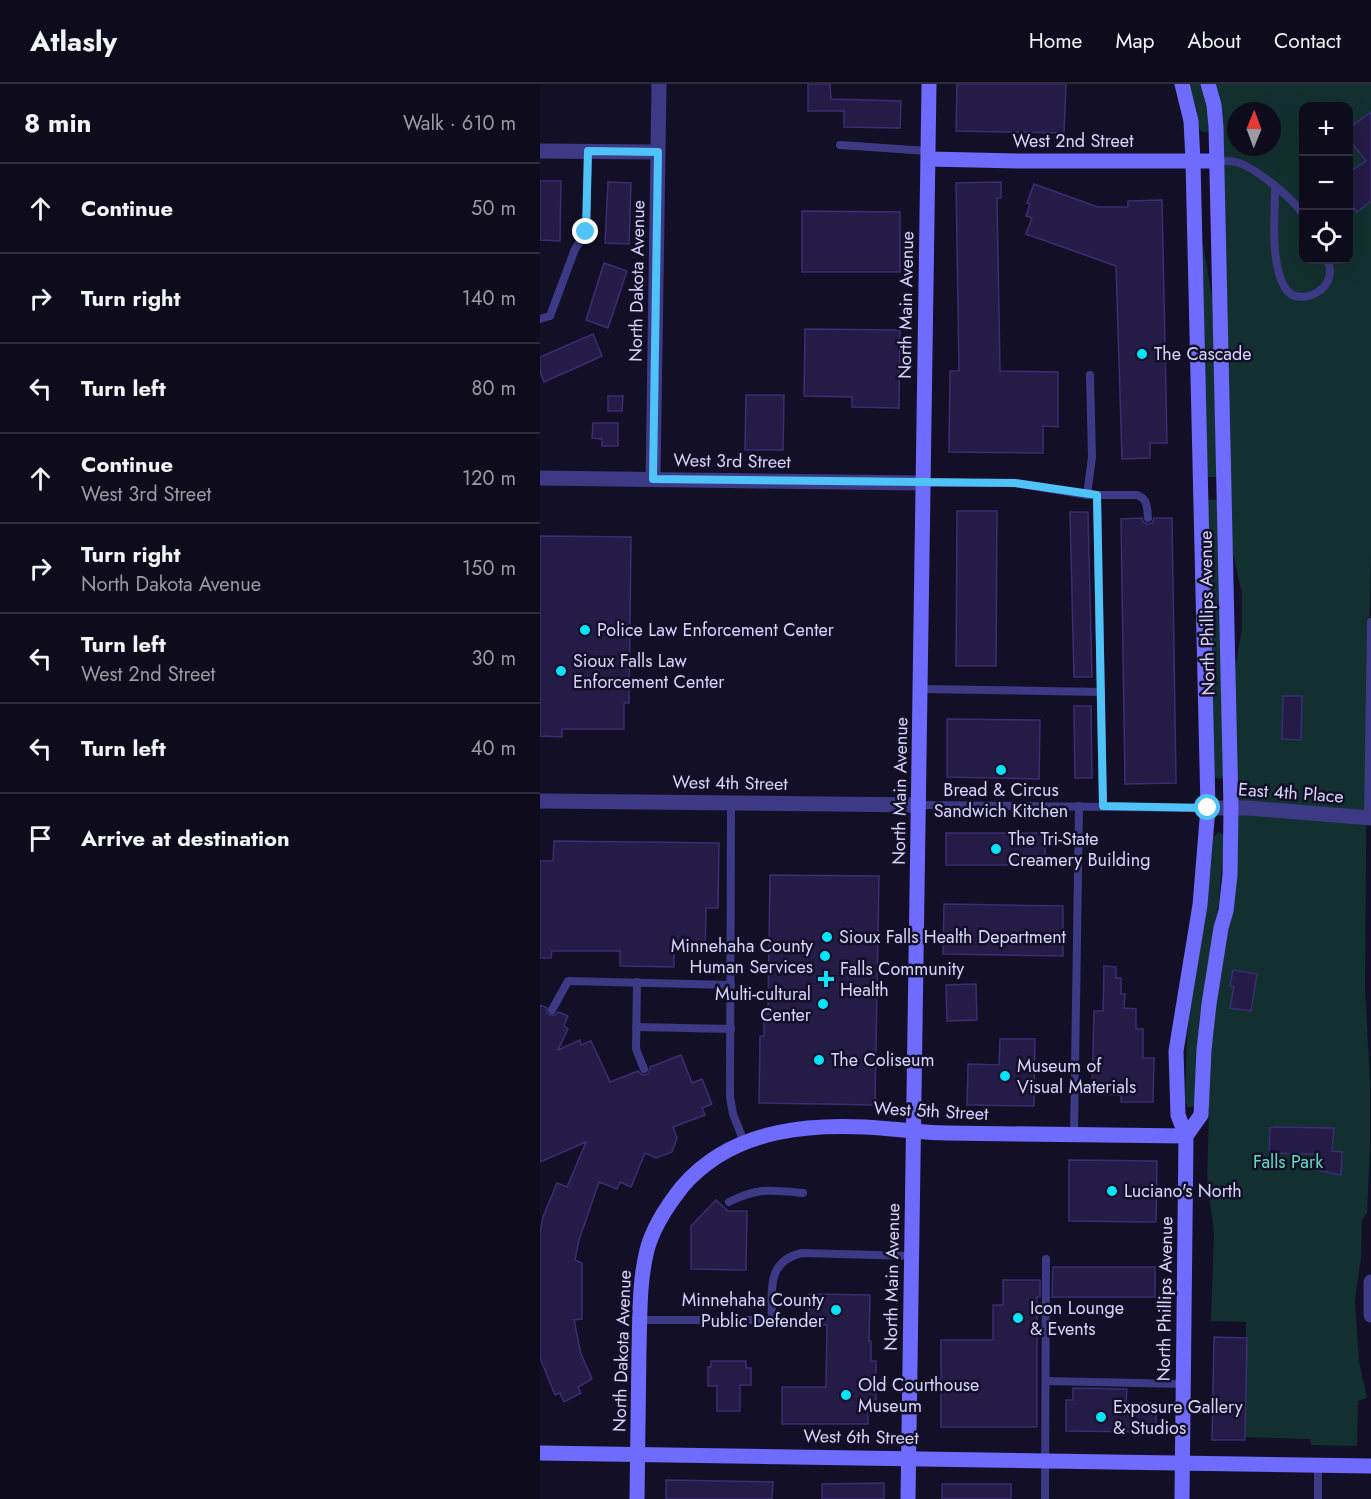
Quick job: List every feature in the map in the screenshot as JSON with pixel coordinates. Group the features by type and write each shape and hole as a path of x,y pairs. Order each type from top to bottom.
{"street":[{"name":"North Dakota Avenue","path":"653,479 659,84"},
{"name":"North Main Avenue","path":"908,1499 929,84"},
{"name":"North Phillips Avenue","path":"1182,84 1191,121 1193,161 1208,808 1200,905 1176,1051 1178,1115 1186,1136 1182,1499"},
{"name":"North Phillips Avenue","path":"1186,1136 1201,1115 1209,1004 1221,928 1226,911 1230,875 1231,809 1217,161 1215,115 1208,84"},
{"path":"540,151 658,152"},
{"name":"West 2nd Street","path":"929,155 1020,161 1217,161"},
{"name":"West 3rd Street","path":"540,478 923,483"},
{"name":"West 4th Street","path":"540,801 919,805"},
{"name":"East 4th Place","path":"1208,808 1369,818"},
{"name":"West 5th Street","path":"688,1180 711,1160 744,1142 759,1136 804,1128 872,1127 914,1132 1186,1136"},
{"name":"North Dakota Avenue","path":"637,1499 643,1269 647,1249 663,1214 688,1180"},
{"path":"1371,1282 1371,1315"},
{"name":"West 6th Street","path":"540,1453 1371,1466"}],"lane":[{"path":"840,145 929,155"},
{"path":"540,319 550,316 575,249 586,232 588,151"},
{"path":"1217,161 1235,162 1251,168 1298,205 1301,210"},
{"path":"1275,188 1275,248 1280,276 1286,290 1292,294 1304,296 1321,291 1328,281 1330,271 1328,264"},
{"path":"1087,495 1092,457 1090,375"},
{"path":"923,483 1015,483 1087,495 1137,495 1143,497 1147,504 1148,518"},
{"path":"1097,495 1103,806"},
{"path":"1369,818 1371,622"},
{"path":"920,689 1101,692"},
{"path":"731,803 730,1097 733,1114 744,1142"},
{"path":"919,805 1208,808"},
{"path":"1074,1135 1079,806"},
{"path":"552,1010 568,981 731,985"},
{"path":"637,982 636,1049 644,1069"},
{"path":"636,1027 731,1029"},
{"path":"729,1202 764,1189 803,1192"},
{"path":"640,1320 772,1320 772,1286 776,1270 792,1255 802,1253 912,1256"},
{"path":"1045,1499 1046,1259"},
{"path":"1046,1381 1183,1384"},
{"path":"1318,1465 1318,1499"}],"green space":[{"path":"1189,84 1200,84 1207,109 1209,129 1207,132 1202,132 1198,128 1197,112"},
{"name":"Falls Park","path":"1215,84 1371,84 1371,557 1365,987 1370,1083 1370,1147 1367,1213 1362,1220 1361,1257 1355,1300 1359,1362 1367,1398 1358,1401 1357,1446 1311,1445 1310,1439 1245,1437 1246,1322 1211,1321 1214,1232 1207,1195 1210,1054 1217,989 1229,927 1235,669 1242,628 1242,593 1232,550"},
{"path":"1203,245 1214,308 1217,477 1207,477 1201,246"},
{"path":"1218,499 1223,778 1219,779 1214,777 1207,500"},
{"path":"1219,832 1224,835 1219,902 1199,1022 1195,1106 1188,1108 1185,1102 1189,1014 1207,899 1213,837"}],"building":[{"path":"808,84 830,84 831,99 901,101 900,128 844,127 844,111 808,111"},
{"path":"957,84 1066,84 1064,133 956,131"},
{"path":"1371,112 1371,201 1357,212 1353,207 1353,170 1366,161 1353,144 1353,125"},
{"path":"540,181 561,181 560,241 540,240"},
{"path":"608,182 631,183 629,244 605,243"},
{"path":"1001,182 1001,198 997,198 1000,371 1058,372 1058,427 1043,426 1043,453 949,452 950,371 959,371 956,183"},
{"name":"The Cascade","path":"1034,184 1098,207 1128,207 1128,201 1162,200 1167,443 1150,443 1150,458 1122,459 1116,266 1026,234 1032,218 1026,216 1030,204 1027,203"},
{"path":"802,211 900,212 900,272 802,272"},
{"path":"604,263 627,271 608,328 586,320"},
{"path":"805,329 900,330 899,408 852,407 852,397 804,396"},
{"path":"593,334 602,356 544,382 540,371 540,357"},
{"path":"746,395 784,395 783,450 745,450"},
{"path":"608,396 623,396 622,411 608,411"},
{"path":"593,423 618,423 618,446 602,446 602,439 592,438"},
{"path":"957,511 997,511 996,666 956,666"},
{"path":"1070,512 1088,512 1092,677 1074,677"},
{"path":"1142,518 1143,522 1148,524 1152,523 1154,518 1172,518 1176,783 1125,784 1121,519"},
{"name":"Police Law Enforcement Center","path":"540,536 631,537 629,703 624,703 624,729 562,729 562,737 540,736"},
{"path":"1283,696 1302,696 1301,740 1282,739"},
{"path":"1074,706 1091,706 1092,778 1075,778"},
{"path":"947,719 1040,720 1039,779 947,777"},
{"name":"The Tri-State Creamery Building","path":"946,833 1045,833 1045,865 946,865"},
{"path":"554,841 719,843 718,908 706,908 705,951 674,950 674,967 620,966 620,951 552,951 551,958 540,958 540,861 553,861"},
{"path":"770,875 879,876 875,1105 759,1103 760,1036 764,1036 764,1014 768,1014"},
{"path":"944,904 1063,906 1063,956 943,954"},
{"path":"1104,966 1116,967 1116,978 1121,978 1121,994 1125,994 1124,1008 1136,1009 1136,1029 1143,1029 1143,1058 1154,1058 1153,1102 1121,1102 1121,1095 1092,1094 1094,1011 1103,1011"},
{"path":"1233,970 1257,974 1251,1011 1230,1008 1234,987 1230,986"},
{"path":"976,984 977,1020 947,1021 946,985"},
{"path":"540,1005 547,1008 547,1013 550,1015 558,1012 568,1016 564,1026 568,1029 558,1050 580,1040 581,1045 591,1041 610,1082 638,1071 646,1075 650,1067 681,1055 692,1083 702,1079 712,1104 702,1108 705,1115 673,1127 677,1138 672,1152 656,1158 645,1153 631,1187 620,1182 617,1189 599,1182 579,1240 575,1260 582,1263 582,1319 574,1320 581,1354 592,1379 578,1387 581,1393 564,1402 560,1393 555,1395 540,1358 540,1232 543,1217 557,1183 567,1187 586,1142 540,1162"},
{"path":"1000,1039 1035,1039 1034,1106 967,1105 968,1064 999,1065"},
{"path":"1270,1128 1334,1128 1332,1151 1342,1152 1341,1175 1317,1170 1318,1154 1269,1153"},
{"path":"1069,1160 1157,1161 1156,1222 1069,1221"},
{"path":"716,1200 728,1211 747,1211 746,1270 691,1269 691,1226"},
{"path":"1053,1267 1155,1267 1155,1297 1052,1297"},
{"path":"1003,1280 1040,1280 1040,1297 1037,1297 1037,1427 941,1427 941,1340 993,1340 993,1305 1003,1305"},
{"path":"809,1294 870,1295 869,1341 871,1341 871,1361 876,1361 876,1407 868,1407 868,1424 782,1424 782,1387 826,1387 827,1325 809,1325"},
{"path":"1214,1337 1247,1338 1245,1440 1212,1440"},
{"path":"711,1361 746,1361 746,1368 751,1368 751,1385 740,1385 740,1411 717,1411 717,1386 708,1386 708,1367 711,1367"},
{"path":"1073,1388 1127,1389 1126,1403 1156,1403 1156,1432 1066,1431 1066,1400 1073,1400"},
{"path":"666,1480 773,1482 772,1499 666,1499"},
{"path":"884,1483 884,1499 822,1499 822,1484"},
{"path":"942,1484 1011,1484 1011,1499 942,1499"}],"place":[{"name":"The Cascade","path":"1142,354"},
{"name":"Police Law Enforcement Center","path":"585,630"},
{"name":"Sioux Falls Law Enforcement Center","path":"561,671"},
{"name":"Bread & Circus Sandwich Kitchen","path":"1001,770"},
{"name":"The Tri-State Creamery Building","path":"996,849"},
{"name":"Sioux Falls Health Department","path":"827,937"},
{"name":"Minnehaha County Human Services","path":"825,956"},
{"name":"Falls Community Health","path":"826,979"},
{"name":"Multi-cultural Center","path":"823,1004"},
{"name":"The Coliseum","path":"819,1060"},
{"name":"Museum of Visual Materials","path":"1005,1076"},
{"name":"Luciano's North","path":"1112,1191"},
{"name":"Minnehaha County Public Defender","path":"836,1310"},
{"name":"Icon Lounge & Events","path":"1018,1318"},
{"name":"Old Courthouse Museum","path":"846,1395"},
{"name":"Exposure Gallery & Studios","path":"1101,1417"}],"route":[{"path":"586,232 588,151 658,152 653,479 1015,483 1097,495 1103,806 1208,808"}]}
